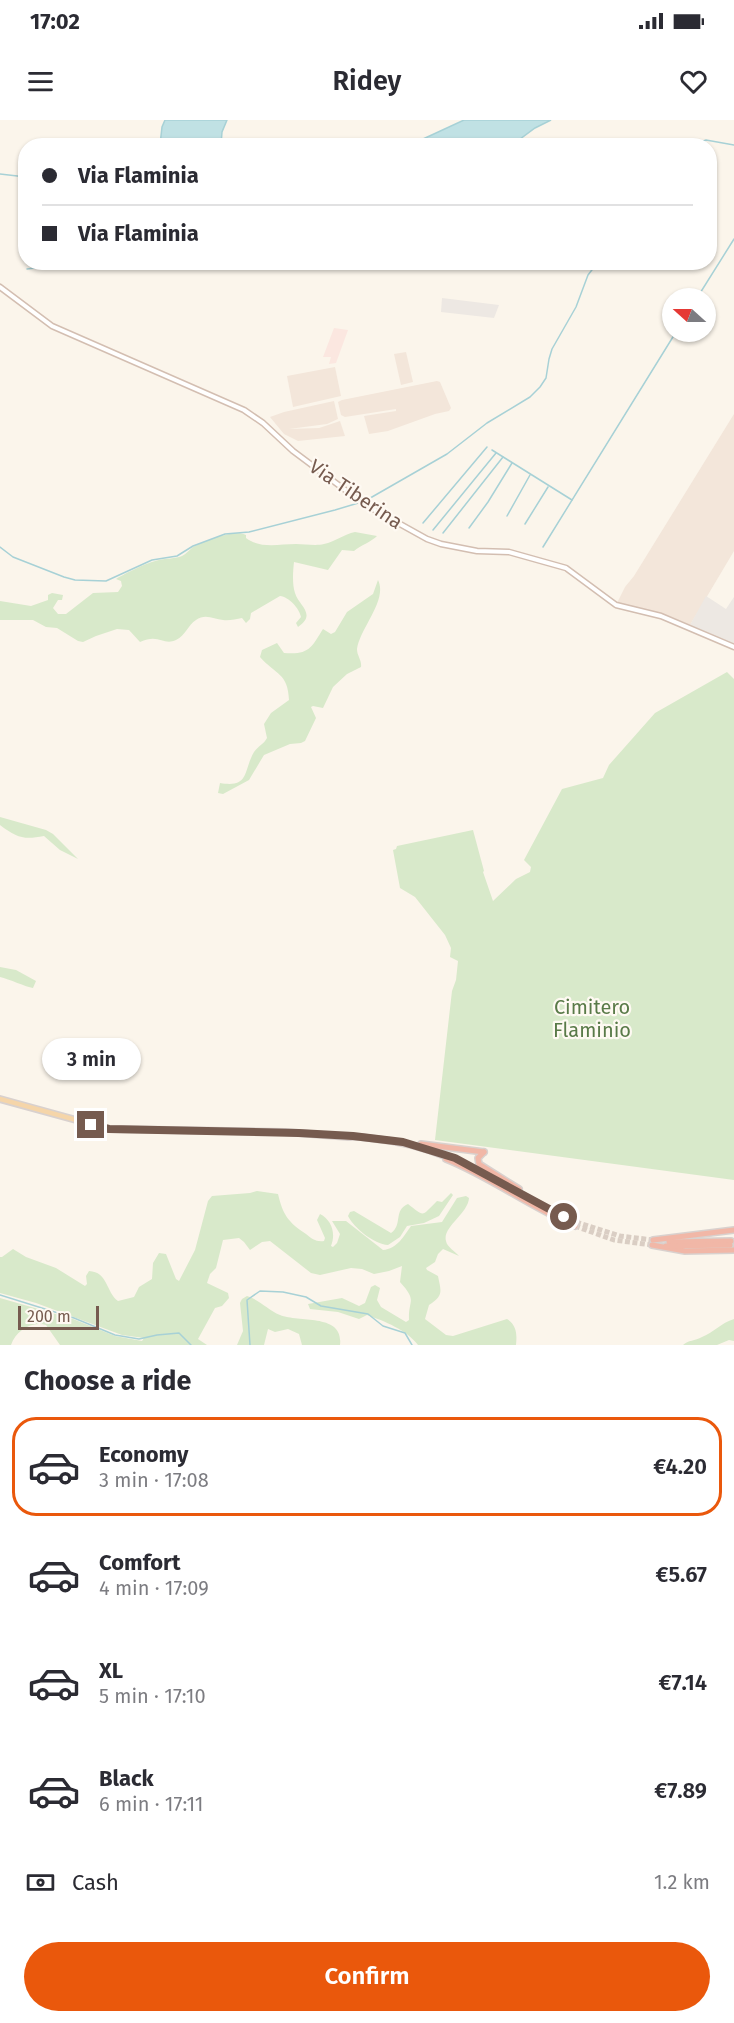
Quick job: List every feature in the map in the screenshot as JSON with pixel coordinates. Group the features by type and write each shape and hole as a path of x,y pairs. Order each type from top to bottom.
{"highway":[{"path":"349,1137 435,1154 477,1173 534,1206 575,1224 455,1158 403,1142"},
{"path":"349,1137 484,1152 478,1158 479,1164 537,1203"},
{"path":"652,1242 734,1230"},
{"path":"652,1242 732,1245"},
{"path":"652,1242 685,1251 732,1245"}],"main road":[{"name":"Via Tiberina","path":"0,287 52,326 244,410 263,423 293,451 364,504 405,528 441,544 489,553 510,552 566,568 616,605 661,616 734,648"},
{"path":"0,1099 109,1129 285,1132 349,1137"}],"shaded area":[{"path":"442,298 499,305 494,318 441,312"},
{"path":"334,328 348,330 336,363 329,364 331,357 323,357"},
{"path":"406,352 413,382 401,385 394,354"},
{"path":"335,367 341,396 293,407 287,376"},
{"path":"440,382 451,408 449,411 388,431 369,434 364,416 396,411 396,409 345,417 341,415 338,402 342,400"},
{"path":"334,401 338,419 327,424 289,429 319,428 340,421 345,436 298,441 284,434 270,417 284,412"},
{"path":"734,414 734,551 690,625 669,616 617,603 625,587"},
{"path":"706,596 726,609 734,597 734,644 690,625"}],"green space":[{"path":"355,532 377,536 354,551 342,550 328,570 294,562 294,589 306,614 306,618 298,627 296,623 301,617 298,610 290,601 280,596 251,613 246,623 242,618 225,620 203,617 193,622 179,638 168,642 152,639 140,642 129,630 117,629 83,642 57,628 46,627 33,620 0,620 0,601 31,606 48,600 48,595 52,593 63,595 62,600 58,600 53,608 58,614 66,614 93,593 118,592 122,586 121,581 116,579 143,565 182,556 193,547 227,535 246,535 246,538 264,545 318,545"},
{"path":"378,580 380,588 377,605 357,649 361,667 347,674 333,687 323,708 311,707 316,718 305,741 290,744 264,755 249,780 223,794 218,793 220,783 230,784 241,780 254,752 267,738 264,724 271,713 289,700 284,679 260,657 262,650 277,643 284,653 299,653 308,649 323,629 331,634 335,632 347,612 373,594"},
{"name":"Cimitero Flaminio","path":"727,672 734,679 734,1180 435,1140 452,991 458,961 450,957 451,948 445,935 415,897 400,888 393,850 397,846 473,830 493,901 516,879 530,872 531,867 524,860 562,789 603,778 609,765 655,713"},
{"path":"0,817 46,830 78,859 60,850 44,836 26,838 11,833 0,825"},
{"path":"0,967 16,970 36,981 33,988 0,977"},
{"path":"257,1191 278,1194 287,1217 314,1240 324,1241 325,1238 317,1220 320,1214 332,1228 331,1246 337,1243 340,1234 332,1221 346,1221 383,1250 396,1245 411,1226 442,1222 457,1198 466,1196 469,1198 468,1204 451,1225 446,1236 448,1245 459,1256 443,1249 435,1262 426,1268 438,1276 440,1290 439,1296 429,1305 425,1319 446,1335 453,1336 507,1319 515,1327 516,1345 418,1345 402,1330 367,1315 359,1319 338,1312 310,1309 308,1304 342,1298 359,1306 365,1303 371,1287 375,1285 380,1288 377,1300 381,1307 406,1322 409,1320 411,1301 409,1293 400,1282 402,1266 374,1274 362,1269 351,1268 320,1275 311,1273 270,1241 262,1242 250,1250 239,1238 223,1240 216,1268 210,1274 207,1283 228,1293 229,1298 222,1306 215,1308 198,1339 207,1345 60,1345 46,1325 35,1324 20,1331 11,1345 0,1345 0,1298 73,1319 115,1336 142,1341 144,1338 122,1335 36,1303 0,1293 0,1257 13,1249 26,1257 56,1268 85,1286 89,1271 95,1272 100,1275 118,1301 134,1297 139,1287 152,1279 153,1263 159,1253 166,1254 176,1279 179,1281 195,1250 208,1201 212,1196"},
{"path":"451,1193 453,1195 439,1216 424,1223 407,1226 400,1237 388,1245 365,1235 348,1216 354,1211 391,1233 397,1226 403,1207 408,1204 423,1213 437,1201 442,1202"},
{"path":"247,1296 280,1315 328,1324 335,1328 339,1335 340,1345 302,1345 299,1334 288,1329 275,1332 268,1329 264,1345 237,1345 243,1331 240,1303"},
{"path":"734,1319 734,1341 729,1340 717,1345 683,1345 706,1335"}],"water":[{"path":"165,120 227,120 222,138 161,138"},
{"path":"464,120 551,120 521,138 425,138"}],"waterway":[{"path":"717,142 734,145"},
{"path":"0,174 18,176"},
{"path":"717,266 734,239"},
{"path":"0,547 13,557 64,577 75,580 106,581 152,560 177,556 193,546 225,534 249,532 365,501 447,454 487,423 530,397 540,387 546,378 552,349 576,307 592,270"},
{"path":"703,288 715,270"},
{"path":"543,547 670,342"},
{"path":"423,523 487,447"},
{"path":"492,450 572,500"},
{"path":"433,530 496,453"},
{"path":"443,533 503,457"},
{"path":"469,528 512,463"},
{"path":"507,516 530,475"},
{"path":"525,524 548,487"},
{"path":"250,1345 247,1300 260,1291 283,1292 306,1297 321,1306 368,1314 383,1326 405,1333 412,1345"},
{"path":"0,1295 74,1318 115,1335 139,1339 179,1333 191,1345"}],"tunnel":[{"path":"576,1222 620,1236 653,1240"},
{"path":"575,1226 614,1240 652,1245"}],"route":[{"path":"91,1125 109,1129 299,1133 403,1142 455,1158 564,1217"}]}
